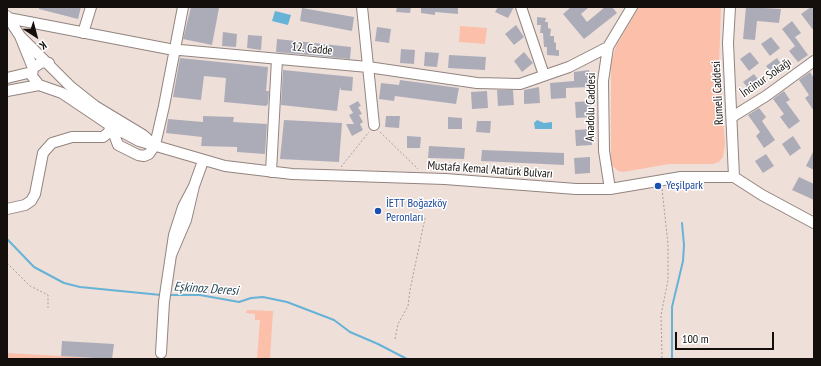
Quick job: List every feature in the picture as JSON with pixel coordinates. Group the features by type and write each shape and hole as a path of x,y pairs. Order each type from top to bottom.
{"street":[{"path":"83,33 91,7"},
{"path":"154,145 183,7"},
{"path":"362,7 374,125"},
{"path":"521,7 544,76"},
{"name":"Anadolu Caddesi","path":"610,190 604,151 603,81 608,47 632,7"},
{"name":"Rumeli Caddesi","path":"730,7 728,42 734,177"},
{"path":"8,17 20,36 32,70 33,80 41,85"},
{"name":"12. Cadde","path":"8,17 83,33 174,49 368,67 477,83 520,84 569,67 608,47"},
{"name":"Mustafa Kemal Atatürk Bulvarı","path":"20,36 52,66 71,87 113,122 139,141 225,166 271,172 426,178 576,189 610,190 681,177 734,177"},
{"path":"271,172 277,59"},
{"name":"İncinur Sokağı","path":"732,117 766,96 814,60"},
{"path":"7,78 32,70 42,62 52,66 55,73 53,81 50,84 7,91"},
{"name":"Mustafa Kemal Atatürk Bulvarı","path":"41,85 62,92 113,122"},
{"path":"7,209 31,201 35,194 44,153 52,143 72,137 103,136 108,133 113,122"},
{"path":"161,353 164,302 171,255 179,218 194,186 203,160"},
{"path":"734,177 762,195 814,223"}],"path":[{"path":"335,175 374,125 426,178"},
{"path":"661,181 668,244 668,273 661,316 662,359"},
{"path":"396,339 398,324 408,306 425,218"},
{"path":"7,263 30,286 48,294 48,308"}],"shaded area":[{"path":"639,7 721,7 719,65 725,144 723,157 719,162 713,164 669,164 623,172 618,171 611,164 611,63 616,46"},
{"path":"460,26 487,28 485,44 459,42"},
{"path":"247,310 273,311 270,359 257,359 260,320 255,320 255,314 246,313"},
{"path":"7,353 61,356 105,359 7,359"}],"water":[{"path":"275,11 291,15 288,25 272,21"},
{"path":"537,120 544,123 552,122 552,129 535,129 534,123"}],"building":[{"path":"39,7 81,7 78,19 39,9"},
{"path":"191,7 219,8 212,45 183,39"},
{"path":"397,7 411,7 410,13 396,12"},
{"path":"421,7 458,7 458,14 435,12 435,15 421,13"},
{"path":"498,7 514,7 508,18 495,12"},
{"path":"571,7 589,7 581,14 587,22 605,7 612,7 617,13 584,39 563,14"},
{"path":"746,7 781,9 779,23 757,21 755,40 743,39"},
{"path":"811,7 814,9 814,31 801,14"},
{"path":"302,8 354,17 352,31 300,21"},
{"path":"537,17 546,18 545,22 548,22 548,28 551,29 550,36 554,36 556,50 559,50 559,56 547,55 547,47 544,47 543,33 540,33 541,25 537,25"},
{"path":"792,21 801,33 795,37 808,55 798,62 789,51 795,46 782,29"},
{"path":"516,25 524,37 514,45 505,34"},
{"path":"377,27 391,29 389,43 375,41"},
{"path":"223,32 237,34 236,47 222,46"},
{"path":"248,35 262,36 261,50 247,48"},
{"path":"771,37 780,48 770,56 761,44"},
{"path":"277,39 351,47 350,59 276,52"},
{"path":"401,49 415,50 414,64 400,63"},
{"path":"425,52 439,53 437,67 424,66"},
{"path":"524,52 533,63 522,72 514,61"},
{"path":"750,52 759,63 749,71 740,59"},
{"path":"449,55 486,57 485,70 448,68"},
{"path":"180,58 268,67 266,91 269,91 268,104 266,106 224,102 226,78 204,76 201,100 173,97"},
{"path":"777,58 785,70 775,77 766,66"},
{"path":"283,70 353,77 352,91 341,90 340,87 337,111 281,105"},
{"path":"589,70 590,87 566,88 566,98 551,99 550,83 574,81 574,72"},
{"path":"810,72 814,78 814,111 805,98 809,95 799,80"},
{"path":"754,74 762,85 752,93 743,82"},
{"path":"400,80 459,88 456,104 395,96 394,101 379,99 381,83 399,85"},
{"path":"539,87 540,103 524,104 524,90"},
{"path":"497,90 513,90 514,105 498,106"},
{"path":"487,91 488,108 472,109 471,92"},
{"path":"784,91 790,100 786,102 800,121 789,129 780,117 784,114 773,99"},
{"path":"358,101 361,106 358,107 362,114 359,115 363,122 360,124 363,130 352,136 346,124 354,124 349,115 353,113 349,106"},
{"path":"591,101 591,117 576,118 575,102"},
{"path":"759,108 766,117 762,121 775,140 764,148 756,136 760,132 748,115"},
{"path":"203,116 234,117 233,122 267,124 265,154 237,152 237,147 201,146 202,137 166,133 168,119 203,122"},
{"path":"386,116 400,116 399,128 385,127"},
{"path":"448,117 462,118 462,129 448,129"},
{"path":"284,120 342,123 339,162 280,159"},
{"path":"477,121 491,121 490,133 476,132"},
{"path":"591,129 592,145 576,146 575,130"},
{"path":"407,136 421,137 420,148 407,148"},
{"path":"793,136 801,148 790,156 782,144"},
{"path":"429,146 465,148 464,159 428,158"},
{"path":"482,150 564,153 564,165 481,161"},
{"path":"814,150 814,170 806,166"},
{"path":"766,154 774,166 763,173 755,161"},
{"path":"590,157 590,173 575,174 574,158"},
{"path":"799,177 814,184 814,200 792,190"},
{"path":"62,341 114,344 112,359 61,356"}],"waterway":[{"path":"672,359 672,307 683,261 684,245 682,223"},
{"name":"Eşkinoz Deresi","path":"7,239 34,267 64,283 80,287 161,295"},
{"name":"Eşkinoz Deresi","path":"168,295 200,295 239,302 251,298 263,297 287,302 334,320 350,332 407,359"}],"place":[{"name":"Yeşilpark","path":"658,186"},
{"name":"İETT Boğazköy Peronları","path":"378,211"}]}
